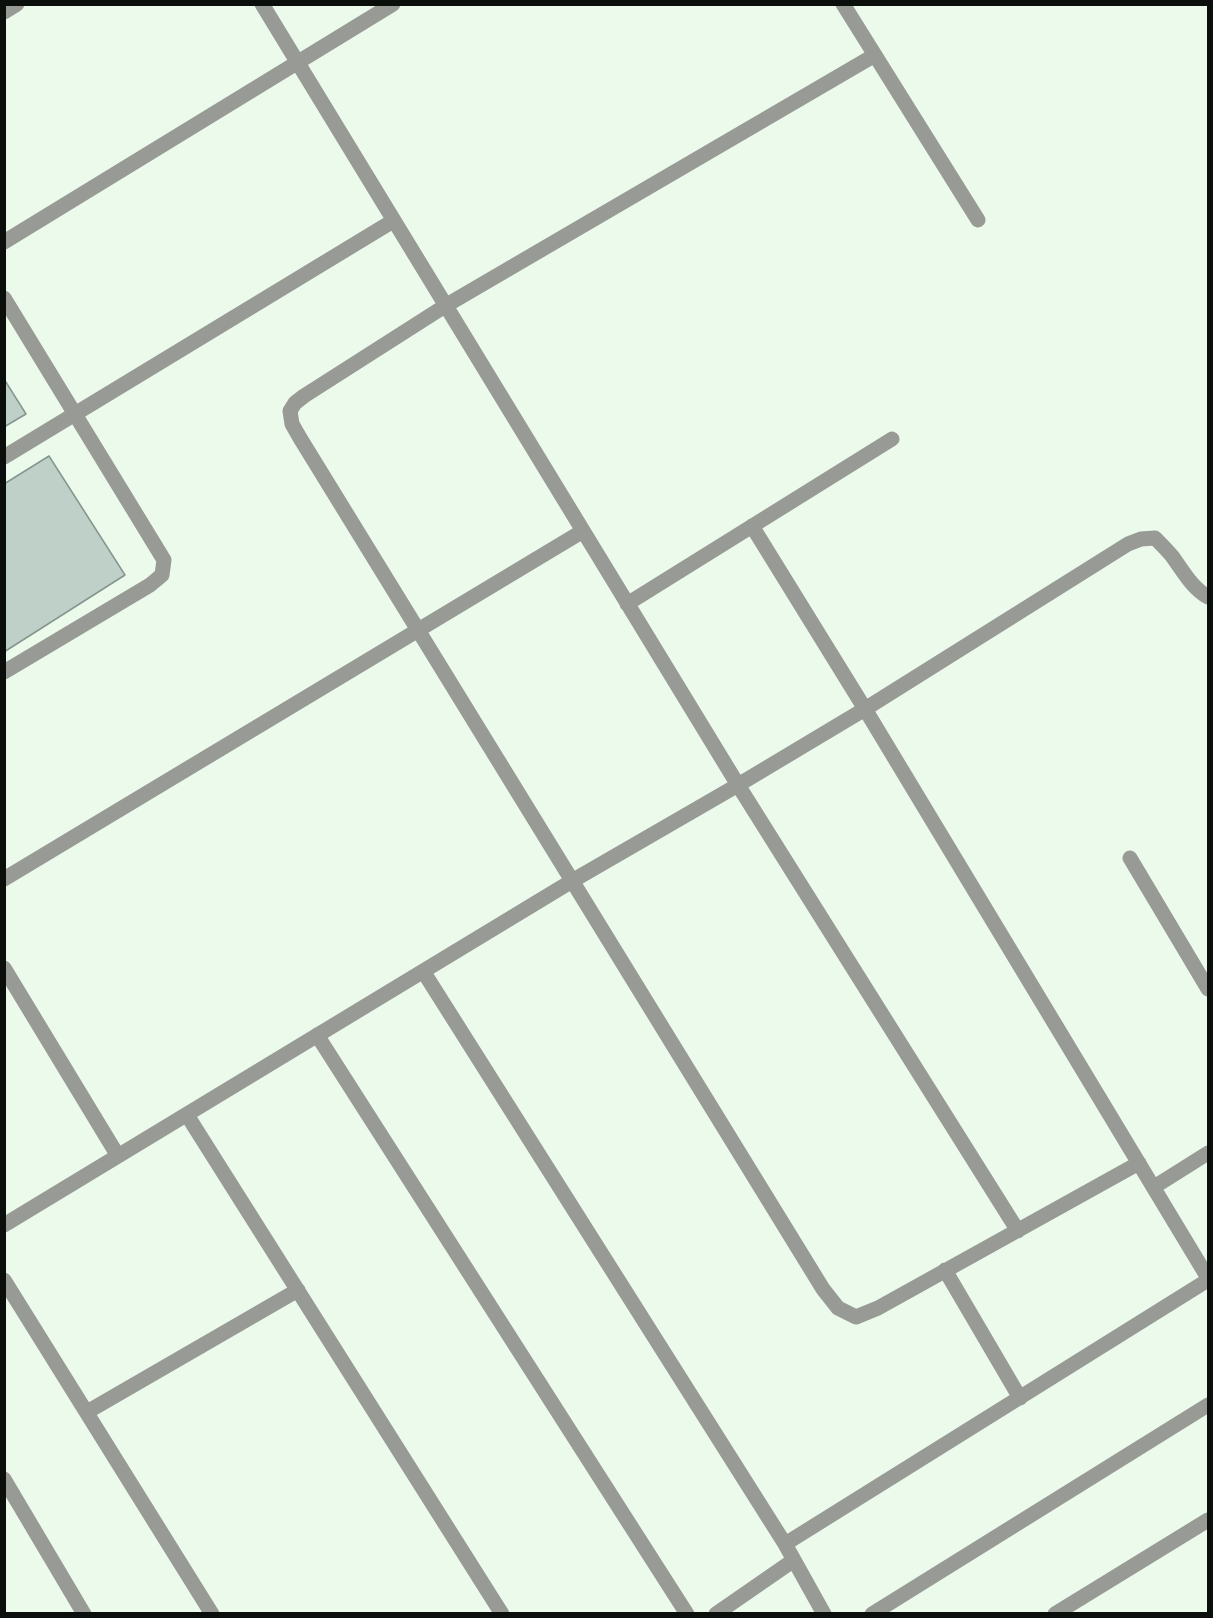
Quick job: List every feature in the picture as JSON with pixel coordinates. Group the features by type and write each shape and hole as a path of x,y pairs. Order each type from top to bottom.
{"street":[{"path":"4,12 17,4"},
{"path":"262,4 738,785 1018,1231"},
{"path":"4,242 393,4"},
{"path":"843,4 978,220"},
{"path":"875,55 445,306 304,396 295,403 290,411 292,424 823,1289 838,1308 856,1317 878,1308 1139,1163"},
{"path":"4,457 393,221"},
{"path":"4,298 164,560 162,575 150,585 4,672"},
{"path":"627,604 892,440"},
{"path":"752,526 1209,1279 784,1544"},
{"path":"4,879 583,531"},
{"path":"4,1225 572,881 865,709 1128,544 1141,539 1155,538 1171,554 1188,579 1206,599"},
{"path":"1130,858 1209,989"},
{"path":"4,968 118,1156"},
{"path":"423,971 794,1560 824,1614"},
{"path":"317,1035 687,1614"},
{"path":"187,1115 502,1614"},
{"path":"1154,1187 1209,1154"},
{"path":"945,1270 1020,1398"},
{"path":"4,1280 212,1614"},
{"path":"87,1412 298,1290"},
{"path":"872,1614 1209,1405"},
{"path":"4,1479 84,1614"},
{"path":"1055,1614 1209,1520"},
{"path":"716,1614 794,1560"}],"building":[{"path":"4,379 26,414 4,427"},
{"path":"49,456 125,575 4,652 4,484"}]}
